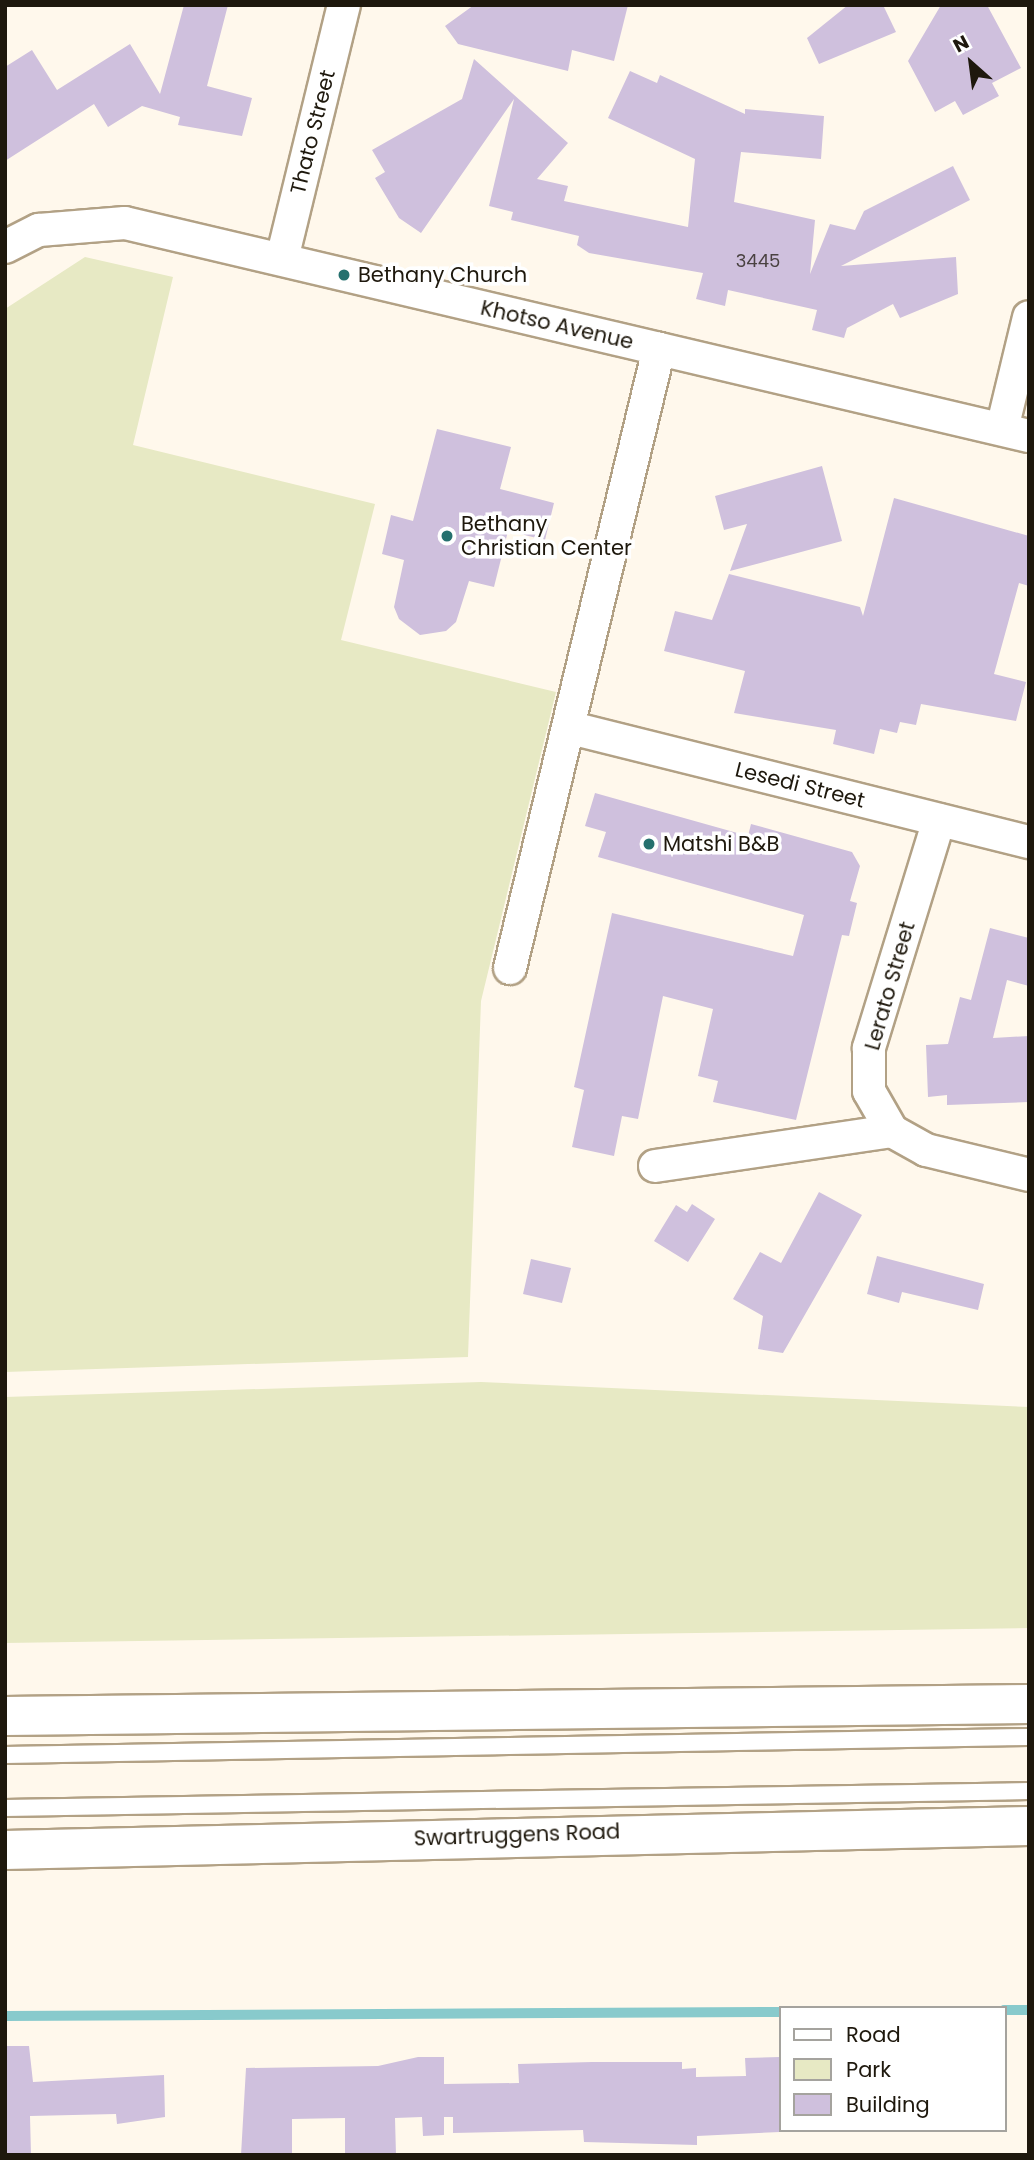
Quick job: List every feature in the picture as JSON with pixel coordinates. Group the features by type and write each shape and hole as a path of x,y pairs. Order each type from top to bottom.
{"main road":[{"path":"5,1716 1029,1704"},
{"name":"Swartruggens Road","path":"5,1850 1029,1826"}],"street":[{"name":"Thato Street","path":"282,259 344,5"},
{"name":"Khotso Avenue","path":"5,247 39,230 125,223 1015,433"},
{"path":"1015,433 1029,317"},
{"path":"510,968 571,728 659,349"},
{"name":"Lesedi Street","path":"571,728 1029,842"},
{"name":"Lerato Street","path":"892,1131 869,1091 869,1048 939,820"},
{"path":"655,1166 892,1131 926,1150 1029,1175"}],"lane":[{"path":"5,1755 1029,1737"},
{"path":"5,1808 1029,1791"}],"green space":[{"path":"85,257 173,277 133,445 375,504 341,640 556,692 481,1001 468,1357 5,1372 5,309"},
{"path":"481,1382 1029,1407 1029,1628 5,1643 5,1397"}],"building":[{"path":"184,5 228,5 207,86 252,98 242,136 178,125 180,117 142,106 108,127 94,104 5,161 5,67 32,50 57,90 130,44 160,94"},
{"path":"474,5 628,5 614,61 572,50 568,71 458,44 445,26"},
{"path":"848,5 883,5 896,32 819,64 807,38"},
{"path":"941,5 987,5 1021,68 992,83 999,96 963,115 955,101 935,112 908,61"},
{"path":"474,59 568,143 537,179 568,186 564,201 688,227 695,159 608,118 630,71 657,83 660,75 745,114 745,109 824,116 821,159 741,152 734,202 815,220 810,274 830,224 855,230 864,211 953,166 970,200 841,266 956,257 958,294 900,318 893,304 847,328 844,338 812,330 817,310 728,290 725,306 696,299 703,273 589,253 577,245 579,236 511,220 513,212 489,206 514,99 421,233 399,218 375,178 385,172 372,150 462,99"},
{"name":"Bethany Christian Center","path":"437,429 511,447 500,489 554,503 545,540 508,531 494,587 469,581 456,622 446,631 420,635 399,619 394,607 404,560 382,554 391,515 413,521"},
{"path":"822,466 842,541 730,571 747,524 724,530 715,496"},
{"path":"894,498 1029,536 1029,586 1019,583 994,674 1026,682 1016,721 921,704 916,725 900,722 897,733 880,729 874,754 833,744 836,730 734,713 745,671 664,651 675,611 712,620 729,574 860,607 863,616"},
{"path":"595,793 748,836 751,824 852,852 860,866 850,901 857,903 849,936 842,935 796,1120 713,1102 718,1081 698,1076 713,1009 663,996 638,1119 622,1116 614,1156 572,1147 584,1090 574,1087 612,913 793,956 804,915 598,857 606,832 585,826"},
{"path":"990,928 1029,938 1029,986 1007,980 993,1038 1029,1036 1029,1102 947,1105 947,1095 928,1097 926,1045 948,1044 960,997 971,1000"},
{"path":"819,1192 862,1215 783,1353 758,1349 763,1316 733,1299 760,1252 781,1263"},
{"path":"692,1204 715,1219 688,1262 654,1241 676,1205 687,1212"},
{"path":"877,1256 984,1284 978,1310 902,1292 899,1303 867,1294"},
{"path":"531,1259 571,1268 562,1303 523,1294"},
{"path":"5,2046 29,2046 33,2082 164,2075 165,2117 117,2124 116,2114 30,2116 31,2155 5,2155"},
{"path":"418,2057 444,2057 444,2084 519,2083 518,2064 682,2062 682,2069 696,2068 696,2077 746,2076 745,2058 778,2057 780,2132 697,2136 697,2145 584,2142 583,2130 453,2133 453,2117 444,2117 444,2135 423,2136 422,2117 395,2118 396,2155 345,2155 345,2118 292,2119 292,2155 241,2155 246,2068 378,2066"}],"waterway":[{"path":"1006,2010 1029,2010"},
{"path":"5,2016 778,2012"}],"place":[{"name":"Bethany Church","path":"344,275"},
{"name":"Bethany Christian Center","path":"447,536"},
{"name":"Matshi B&B","path":"649,844"}]}
